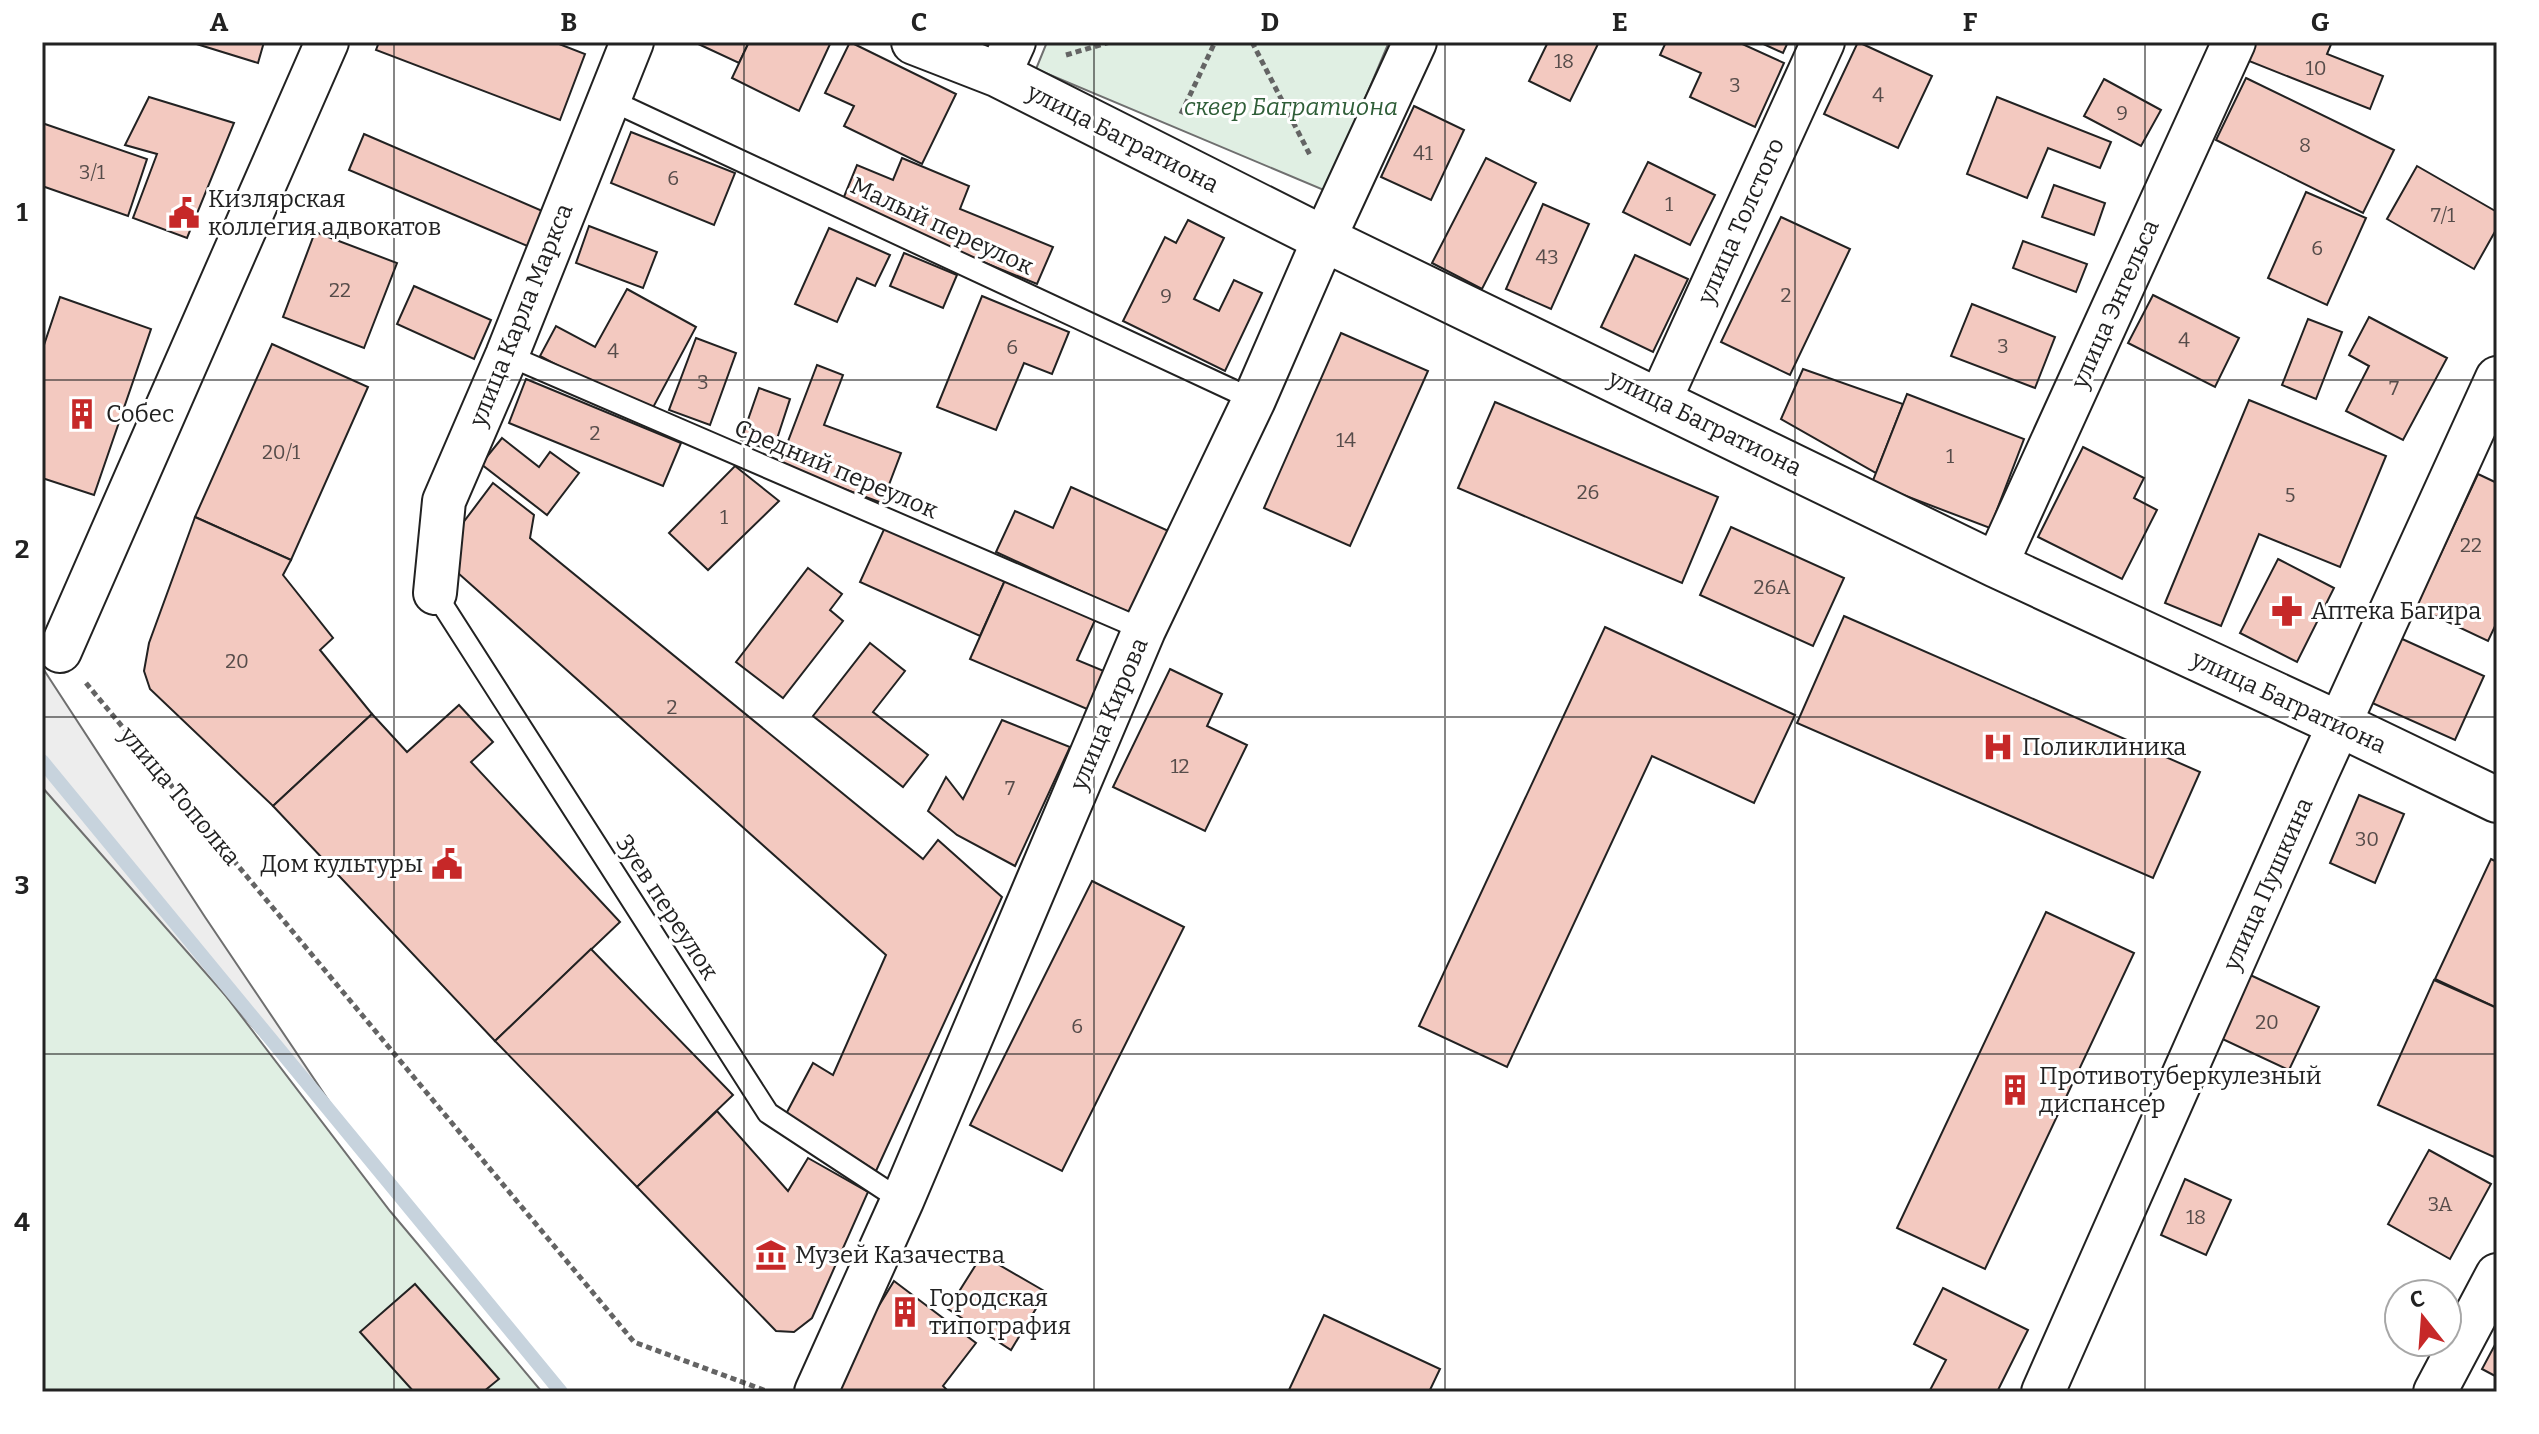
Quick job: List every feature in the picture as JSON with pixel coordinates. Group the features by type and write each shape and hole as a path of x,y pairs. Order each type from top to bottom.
{"main road":[{"name":"улица Багратиона","path":"914,42 1006,59 1324,239 1996,565 2497,800"}],"street":[{"path":"60,651 327,42"},
{"name":"улица Карла Маркса","path":"435,593 444,501 507,355 632,42"},
{"name":"улица Кирова","path":"816,1392 902,1201 1144,630 1254,400 1415,42"},
{"name":"улица Толстого","path":"1660,400 1823,42"},
{"name":"улица Энгельса","path":"1996,565 2234,42"},
{"name":"улица Пушкина","path":"2043,1392 2339,724 2497,378"},
{"path":"2435,1392 2497,1275"}],"lane":[{"name":"Малый переулок","path":"608,99 1254,400"},
{"name":"Средний переулок","path":"507,355 1144,630"},
{"name":"Зуев переулок","path":"435,593 768,1113 902,1201"}],"path":[{"path":"1058,57 1110,42"},
{"path":"1181,114 1215,42"},
{"path":"1252,42 1317,169"},
{"name":"улица Тополка","path":"60,651 634,1342 769,1392"}],"green space":[{"name":"сквер Багратиона","path":"1047,42 1389,42 1326,191 1036,69"},
{"path":"42,755 390,1211 542,1392 42,1392"}],"shaded area":[{"path":"42,667 205,917 364,1153 42,787"}],"building":[{"path":"190,42 264,42 258,63"},
{"path":"379,42 554,42 585,54 560,120 376,50"},
{"path":"694,42 749,42 739,63"},
{"path":"749,42 831,42 799,111 732,78"},
{"path":"850,42 956,94 922,164 844,126 854,106 825,93"},
{"path":"1548,42 1599,42 1570,101 1529,81"},
{"path":"1666,42 1738,42 1784,63 1755,127 1690,97 1701,73 1660,55"},
{"path":"1759,42 1788,42 1783,53"},
{"path":"1858,42 1932,76 1898,148 1824,114"},
{"path":"2256,42 2332,42 2327,54 2383,76 2370,109 2249,61"},
{"path":"2246,78 2394,150 2363,213 2216,140"},
{"path":"2104,79 2161,110 2141,146 2084,116"},
{"path":"149,97 234,123 187,238 133,218 157,154 125,145"},
{"path":"1997,97 2111,142 2100,168 2048,148 2027,198 1967,174"},
{"path":"1414,106 1464,130 1431,200 1381,177"},
{"path":"42,123 147,159 128,216 42,186"},
{"path":"631,132 735,173 714,225 611,183"},
{"path":"364,134 547,213 532,248 349,170"},
{"path":"902,158 969,186 960,209 1053,247 1037,284 841,204 857,165 893,180"},
{"path":"1486,158 1536,183 1482,289 1432,263"},
{"path":"1648,162 1715,195 1690,245 1623,212"},
{"path":"2417,166 2497,212 2497,228 2474,269 2387,219"},
{"path":"2054,185 2105,203 2094,235 2042,217"},
{"path":"2306,192 2366,218 2327,305 2268,278"},
{"path":"1543,204 1589,224 1551,309 1506,289"},
{"path":"1781,217 1850,249 1790,375 1721,342"},
{"path":"1188,220 1224,238 1194,299 1219,311 1234,280 1262,293 1225,371 1123,321 1165,237 1176,243"},
{"path":"589,226 657,252 643,288 576,263"},
{"path":"829,228 890,255 875,286 857,278 837,322 795,304"},
{"path":"315,232 397,263 364,348 283,317"},
{"path":"2023,241 2087,264 2076,292 2013,268"},
{"path":"904,253 957,275 943,308 890,286"},
{"path":"1635,255 1688,279 1653,352 1601,327"},
{"path":"414,286 491,320 474,359 397,324"},
{"path":"627,289 696,327 649,415 540,356 556,326 595,347"},
{"path":"2153,295 2239,338 2215,387 2128,343"},
{"path":"982,296 1069,332 1052,374 1024,363 996,430 937,407"},
{"name":"Собес","path":"60,297 151,329 94,495 42,478 42,351"},
{"path":"1972,304 2055,337 2035,388 1951,356"},
{"path":"2369,317 2447,358 2403,440 2346,411 2369,366 2349,355"},
{"path":"2308,319 2342,332 2316,399 2282,385"},
{"path":"1341,333 1428,371 1350,546 1264,508"},
{"path":"696,338 736,353 710,425 669,410"},
{"path":"272,344 368,387 291,560 195,517"},
{"path":"817,365 843,375 824,425 901,453 882,503 779,465"},
{"path":"1803,369 1903,404 1876,473 1781,419"},
{"path":"526,379 681,443 663,486 509,423"},
{"path":"759,388 790,399 773,451 741,440"},
{"path":"1907,394 2024,439 1990,528 1872,483"},
{"path":"2249,400 2386,456 2340,567 2259,534 2221,626 2165,603"},
{"path":"1495,402 1718,497 1682,583 1458,488"},
{"path":"502,438 539,467 550,452 579,473 547,515 481,464"},
{"path":"2083,447 2144,478 2134,498 2157,510 2122,579 2038,537"},
{"path":"735,466 779,501 708,570 669,533"},
{"path":"2478,474 2497,483 2497,622 2488,641 2416,607"},
{"path":"493,483 534,515 530,538 923,859 938,840 1002,897 876,1171 786,1114 813,1063 833,1075 886,955 458,573 450,540"},
{"path":"1071,487 1173,533 1135,616 996,552 1015,511 1053,528"},
{"path":"195,517 291,560 283,575 333,638 320,650 372,714 273,806 150,689 144,671 149,643"},
{"path":"886,525 1006,578 980,636 860,582"},
{"path":"1731,527 1844,578 1813,646 1700,595"},
{"name":"Аптека Багира","path":"2278,559 2334,588 2297,662 2240,633"},
{"path":"808,568 842,594 830,610 843,621 783,698 736,662"},
{"path":"1006,578 1096,618 1077,660 1111,674 1094,712 970,659"},
{"name":"Поликлиника","path":"1844,616 2200,772 2153,878 1797,723"},
{"path":"1605,627 1795,715 1754,803 1652,756 1507,1067 1419,1026"},
{"path":"2400,638 2484,676 2455,740 2370,702"},
{"path":"870,643 905,671 873,712 928,755 903,787 813,716"},
{"path":"1170,669 1222,694 1207,726 1247,745 1205,831 1113,787"},
{"name":"Дом культуры","path":"459,705 493,742 471,762 620,922 495,1041 273,806 372,714 407,752"},
{"path":"1002,720 1070,747 1015,866 957,835 928,811 946,777 963,799"},
{"path":"2359,795 2404,814 2375,883 2330,863"},
{"path":"2491,859 2497,862 2497,1008 2435,979"},
{"path":"1092,881 1184,927 1062,1171 970,1125"},
{"name":"Противотуберкулезный диспансер","path":"2046,912 2134,953 1985,1269 1897,1228"},
{"path":"591,949 733,1095 637,1187 495,1041"},
{"path":"2246,973 2319,1007 2289,1070 2216,1036"},
{"path":"2434,980 2497,1008 2497,1150 2494,1157 2378,1105"},
{"name":"Музей Казачества","path":"717,1111 788,1191 808,1158 868,1192 812,1318 794,1332 776,1331 637,1187"},
{"path":"2429,1150 2491,1184 2450,1259 2388,1224"},
{"path":"2185,1179 2231,1200 2206,1255 2161,1235"},
{"path":"982,1255 1046,1292 1011,1350 948,1309"},
{"name":"Городская типография","path":"894,1281 976,1343 943,1386 949,1392 843,1392 833,1381"},
{"path":"415,1284 499,1379 483,1392 414,1392 360,1332"},
{"path":"1943,1288 2028,1330 1997,1392 1929,1392 1946,1360 1914,1344"},
{"path":"1324,1315 1440,1369 1429,1392 1288,1392"},
{"path":"2497,1341 2497,1377 2482,1369"}],"waterway":[{"path":"42,761 561,1392"}],"place":[{"name":"Кизлярская коллегия адвокатов","path":"184,213"},
{"name":"Собес","path":"82,414"},
{"name":"Аптека Багира","path":"2287,611"},
{"name":"Поликлиника","path":"1998,747"},
{"name":"Дом культуры","path":"447,864"},
{"name":"Противотуберкулезный диспансер","path":"2015,1090"},
{"name":"Музей Казачества","path":"771,1255"},
{"name":"Городская типография","path":"905,1312"}]}
